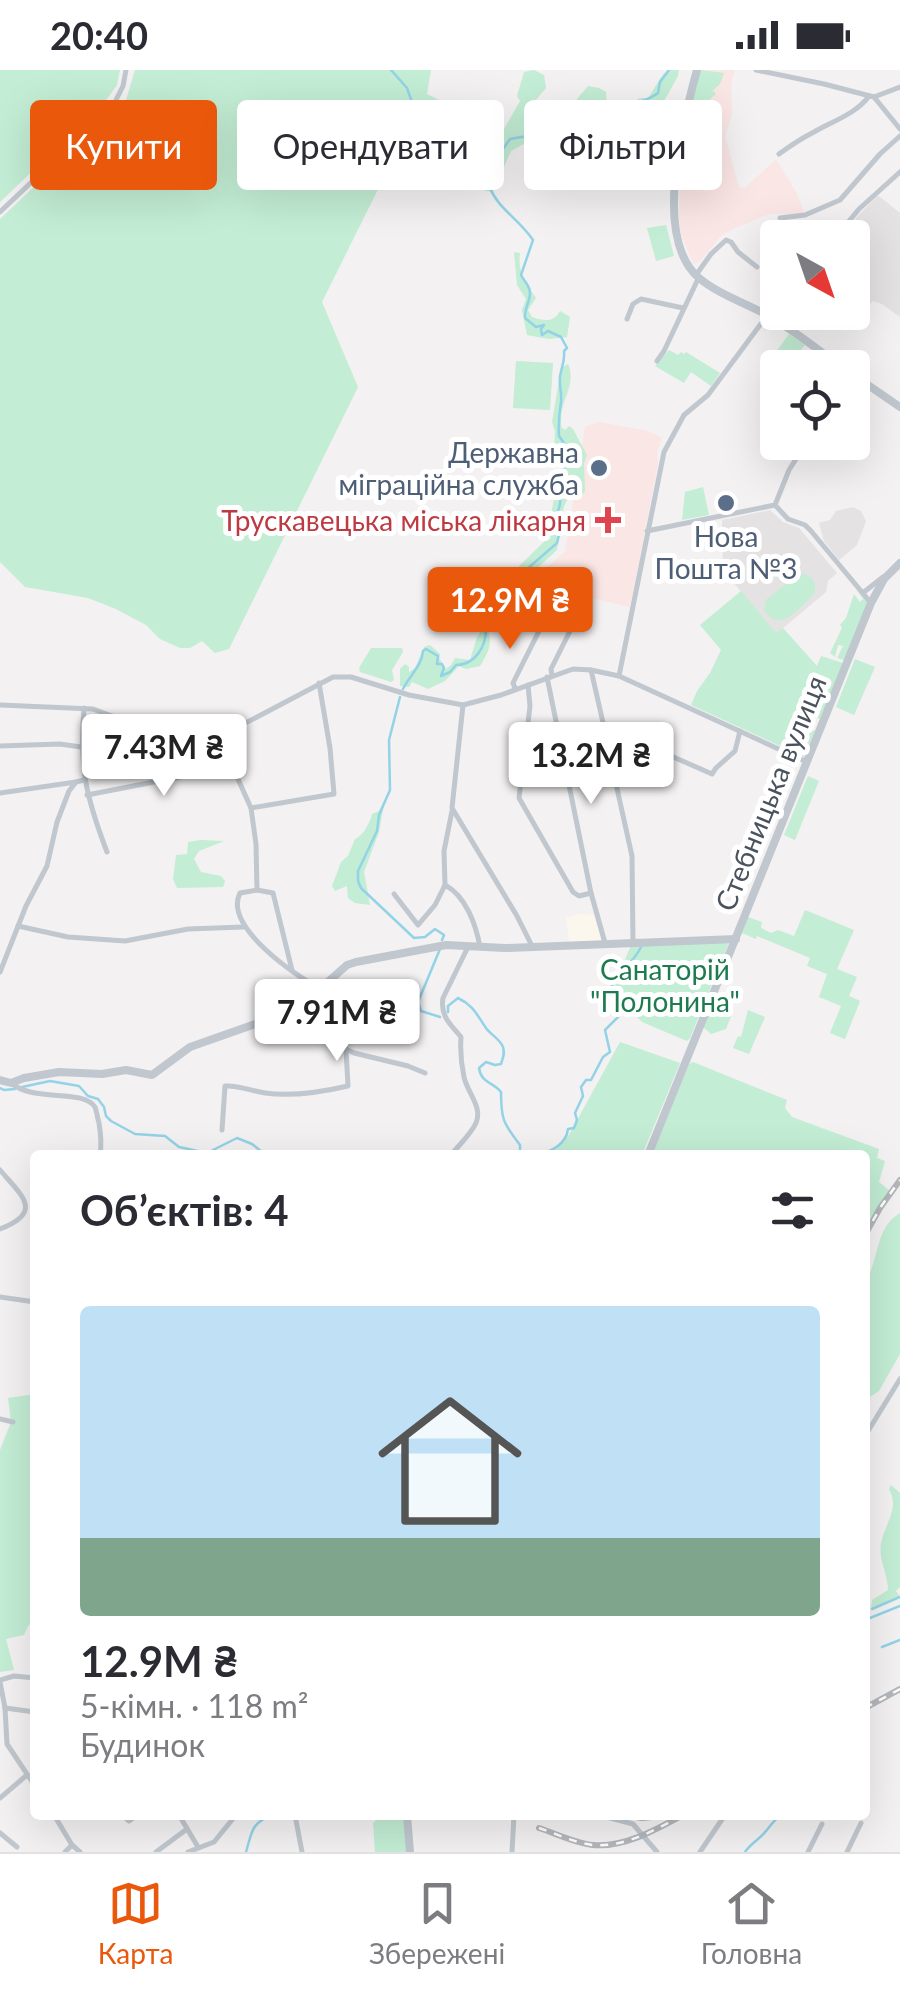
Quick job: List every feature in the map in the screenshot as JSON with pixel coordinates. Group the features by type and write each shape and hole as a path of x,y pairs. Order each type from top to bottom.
{"street":[{"path":"0,212 114,104 126,70"},
{"path":"696,70 678,145 676,237 681,252 698,276 760,311"},
{"path":"756,70 872,96 900,133 840,200 806,215 780,218"},
{"path":"779,154 849,114 872,96 900,87"},
{"path":"850,220 900,172"},
{"path":"657,361 713,252 728,240 757,268"},
{"path":"627,319 633,304 641,299 683,308"},
{"path":"618,676 661,460 684,415 712,391 760,327"},
{"path":"788,330 817,350"},
{"path":"870,387 900,408"},
{"path":"775,505 795,460"},
{"path":"647,531 775,505"},
{"path":"775,505 788,518 808,528 871,603"},
{"name":"Стебницька вулиця","path":"864,593 900,563"},
{"name":"Стебницька вулиця","path":"650,1150 871,603 890,573"},
{"path":"515,689 513,683 547,614"},
{"path":"574,624 550,677 591,894 605,943"},
{"path":"0,704 84,708 171,738 198,741 219,737 333,677 352,677 409,695 463,705 574,670 591,670 618,676 807,762"},
{"path":"591,670 612,762"},
{"path":"251,808 334,794 319,682"},
{"path":"528,685 530,706 520,798 574,893 591,894"},
{"path":"394,894 418,925 436,904 445,885 444,851 463,705"},
{"path":"84,708 84,780 107,852"},
{"path":"652,748 712,774 736,750 740,731"},
{"path":"219,737 251,808 257,890"},
{"path":"0,746 81,746"},
{"path":"87,794 234,770"},
{"path":"0,793 84,780"},
{"path":"0,972 45,872 58,822 76,782"},
{"path":"616,784 632,856 633,942"},
{"path":"452,808 532,946"},
{"path":"445,885 462,900 480,947"},
{"path":"292,970 275,895 243,891 237,896 236,906 244,927 256,940 292,970 308,983 321,989"},
{"path":"18,926 68,937 125,941 188,928 244,927"},
{"path":"0,1080 12,1082 59,1072 102,1074 126,1070 152,1075 190,1046 264,1021 310,997 347,966 437,946 734,939"},
{"path":"455,1150 477,1115 465,1083 459,1050 461,1038 448,1024 442,1005 468,947"},
{"path":"310,997 321,1036 346,1049 425,1074"},
{"path":"222,1130 225,1086 270,1094 348,1086 346,1049"},
{"path":"12,1082 26,1092 77,1096 90,1102 95,1107 101,1150"},
{"path":"0,1170 22,1195 25,1205 19,1221 0,1229"},
{"path":"0,1297 30,1301"},
{"path":"870,1428 900,1379"},
{"path":"0,1419 14,1422"},
{"path":"30,1678 14,1676 0,1681 6,1744 30,1780"},
{"path":"5,1708 30,1711"},
{"path":"0,1798 27,1776"},
{"path":"57,1820 80,1852"},
{"path":"182,1820 198,1848"},
{"path":"188,1852 214,1842 232,1820"},
{"path":"296,1820 302,1852"},
{"path":"407,1820 410,1852"},
{"path":"512,1852 514,1820"},
{"path":"618,1820 633,1824 657,1852"},
{"path":"700,1852 721,1820"},
{"path":"847,1852 860,1823"},
{"path":"808,1852 822,1824"},
{"path":"156,1852 187,1829"},
{"path":"0,1834 16,1848"},
{"path":"65,1852 72,1845"}],"shaded area":[{"path":"700,70 735,70 731,83 732,115 725,136 739,187 745,188 776,159 805,214 769,214 735,228 721,236 694,264 681,235 680,190 722,190 722,100 692,100"},
{"path":"876,197 900,213 900,317 882,304 873,301 870,304 870,220 855,219"},
{"name":"Трускавецька міська лікарня","path":"599,422 648,431 662,438 630,607 541,586 543,570 565,552 585,427"},
{"path":"853,507 861,511 866,521 857,545 839,560 824,541 819,523 830,520 836,511"},
{"path":"770,510 783,522 799,528 837,573 828,581 826,592 776,634 723,570 722,520"},
{"path":"595,915 601,941 569,943 566,917"}],"green space":[{"path":"0,70 120,70 117,85 106,100 30,100 30,173 0,202"},
{"path":"135,70 431,70 427,94 439,100 237,100 237,190 378,190 322,302 358,387 229,649 215,653 202,641 190,648 180,648 160,639 146,625 88,598 25,587 0,562 0,219 31,190 217,190 217,100 126,100"},
{"path":"534,70 544,75 546,88 536,100 524,100 524,144 511,151 504,167 504,129 520,101 517,96 524,72"},
{"path":"668,70 679,70 665,100 636,100 648,98"},
{"path":"700,70 724,73 710,100 692,100"},
{"path":"588,86 606,92 607,100 576,100"},
{"path":"666,225 674,256 656,261 647,228"},
{"path":"514,252 520,253 521,271 536,298 528,310 532,317 548,320 560,311 570,317 567,337 527,335 522,310 526,299 517,285"},
{"path":"789,334 805,345 801,350 778,350"},
{"path":"669,350 678,355 686,352 720,373 711,386 691,372 684,383 655,366"},
{"path":"516,361 553,363 550,410 513,408"},
{"path":"568,364 570,380 562,428 573,429 587,455 585,492 573,499 570,495 564,506 557,550 533,572 537,594 531,607 520,619 503,616 488,629 489,648 480,666 459,666 445,681 428,689 412,682 409,687 400,686 400,669 405,664 409,672 415,668 424,647 430,645 440,654 446,669 455,658 470,660 477,637 502,609 516,569 548,538 565,460 563,449 554,453 552,422 561,368"},
{"path":"703,487 709,515 682,520 685,492"},
{"path":"800,573 813,580 814,594 789,617 770,617 764,610 766,600"},
{"path":"855,588 868,602 844,660 837,658 843,646 838,645 835,657 830,653 854,594 860,602 863,599"},
{"path":"741,591 776,633 783,628 817,666 821,656 843,663 820,719 798,710 793,723 815,731 804,757 691,705 721,650 700,625"},
{"path":"371,648 402,648 391,682 360,672"},
{"path":"855,659 875,667 854,715 836,707"},
{"path":"808,776 819,781 795,840 784,835"},
{"path":"385,799 379,832 364,872 370,905 355,903 348,898 347,886 335,891 332,886 355,839"},
{"path":"224,841 199,851 194,859 201,872 221,876 225,881 223,887 177,888 173,879 176,855 187,854 188,842"},
{"path":"805,910 854,930 837,969 857,977 849,996 860,1001 845,1039 830,1033 841,1006 819,997 827,974 807,966 810,958 742,933 748,917 762,922 761,928 771,933 778,930 794,936"},
{"name":"Санаторій \"Полонина\"","path":"726,941 728,945 687,1041 642,1022 612,992 631,945"},
{"path":"714,1000 730,1004 733,1011 726,1029 711,1034 703,1027"},
{"path":"748,1010 765,1017 749,1054 733,1048 738,1036 741,1037"},
{"path":"620,1042 680,1063 644,1150 553,1150 569,1135"},
{"path":"693,1062 787,1100 785,1108 792,1117 879,1149 877,1158 885,1161 879,1182 889,1190 870,1221 870,1150 654,1150"},
{"path":"900,1213 900,1354 879,1391 870,1397 870,1271 892,1219"},
{"path":"30,1395 30,1624 24,1635 6,1639 14,1670 0,1672 0,1450 11,1422 8,1398"},
{"path":"891,1485 900,1493 900,1587 896,1591 900,1597 871,1609 872,1600 888,1590 880,1549 892,1509"},
{"path":"404,1820 407,1852 375,1852 373,1823"}],"waterway":[{"path":"391,70 407,88 411,100"},
{"path":"403,689 426,649 438,656 437,664 444,668 441,676 473,659 481,649 486,629 524,599 519,576 557,543 559,535 552,523 560,501 558,477 569,456 559,436 560,376 567,348 561,337 548,331 542,335 544,325 536,327 525,318 530,294 521,275 533,240 489,186 501,152 510,139 564,125 582,129 587,123 585,115 625,111 658,93 669,70"},
{"path":"400,697 389,740 390,790 358,871 358,881 414,938 425,937 435,929 444,935 442,940"},
{"path":"551,1150 564,1139 568,1129 574,1128 575,1113 583,1096 581,1087 591,1080 610,1052 605,1030 619,1016 609,996 611,988 641,947"},
{"path":"440,949 418,1002 421,1011 440,1017"},
{"path":"448,1012 448,1006 458,998 471,1007 502,1044 501,1064 486,1062 479,1068 485,1080 501,1092 504,1120 520,1150"},
{"path":"22,1087 50,1081 79,1086 88,1096 98,1099 111,1121 135,1134 165,1136 179,1147 193,1150"},
{"path":"0,1088 15,1089"},
{"path":"213,1150 237,1138 260,1150"},
{"path":"872,1609 900,1597"},
{"path":"870,1618 900,1606"},
{"path":"882,1647 900,1640"},
{"path":"246,1852 251,1834 262,1820"},
{"path":"745,1852 776,1820"}],"railway":[{"path":"870,1226 900,1180"},
{"path":"870,1705 900,1689"},
{"path":"539,1828 580,1842 605,1845 640,1836 673,1820"}],"place":[{"name":"Державна міграційна служба","path":"599,468"},
{"name":"Нова Пошта №3","path":"726,503"},
{"name":"Трускавецька міська лікарня","path":"608,520"}]}
